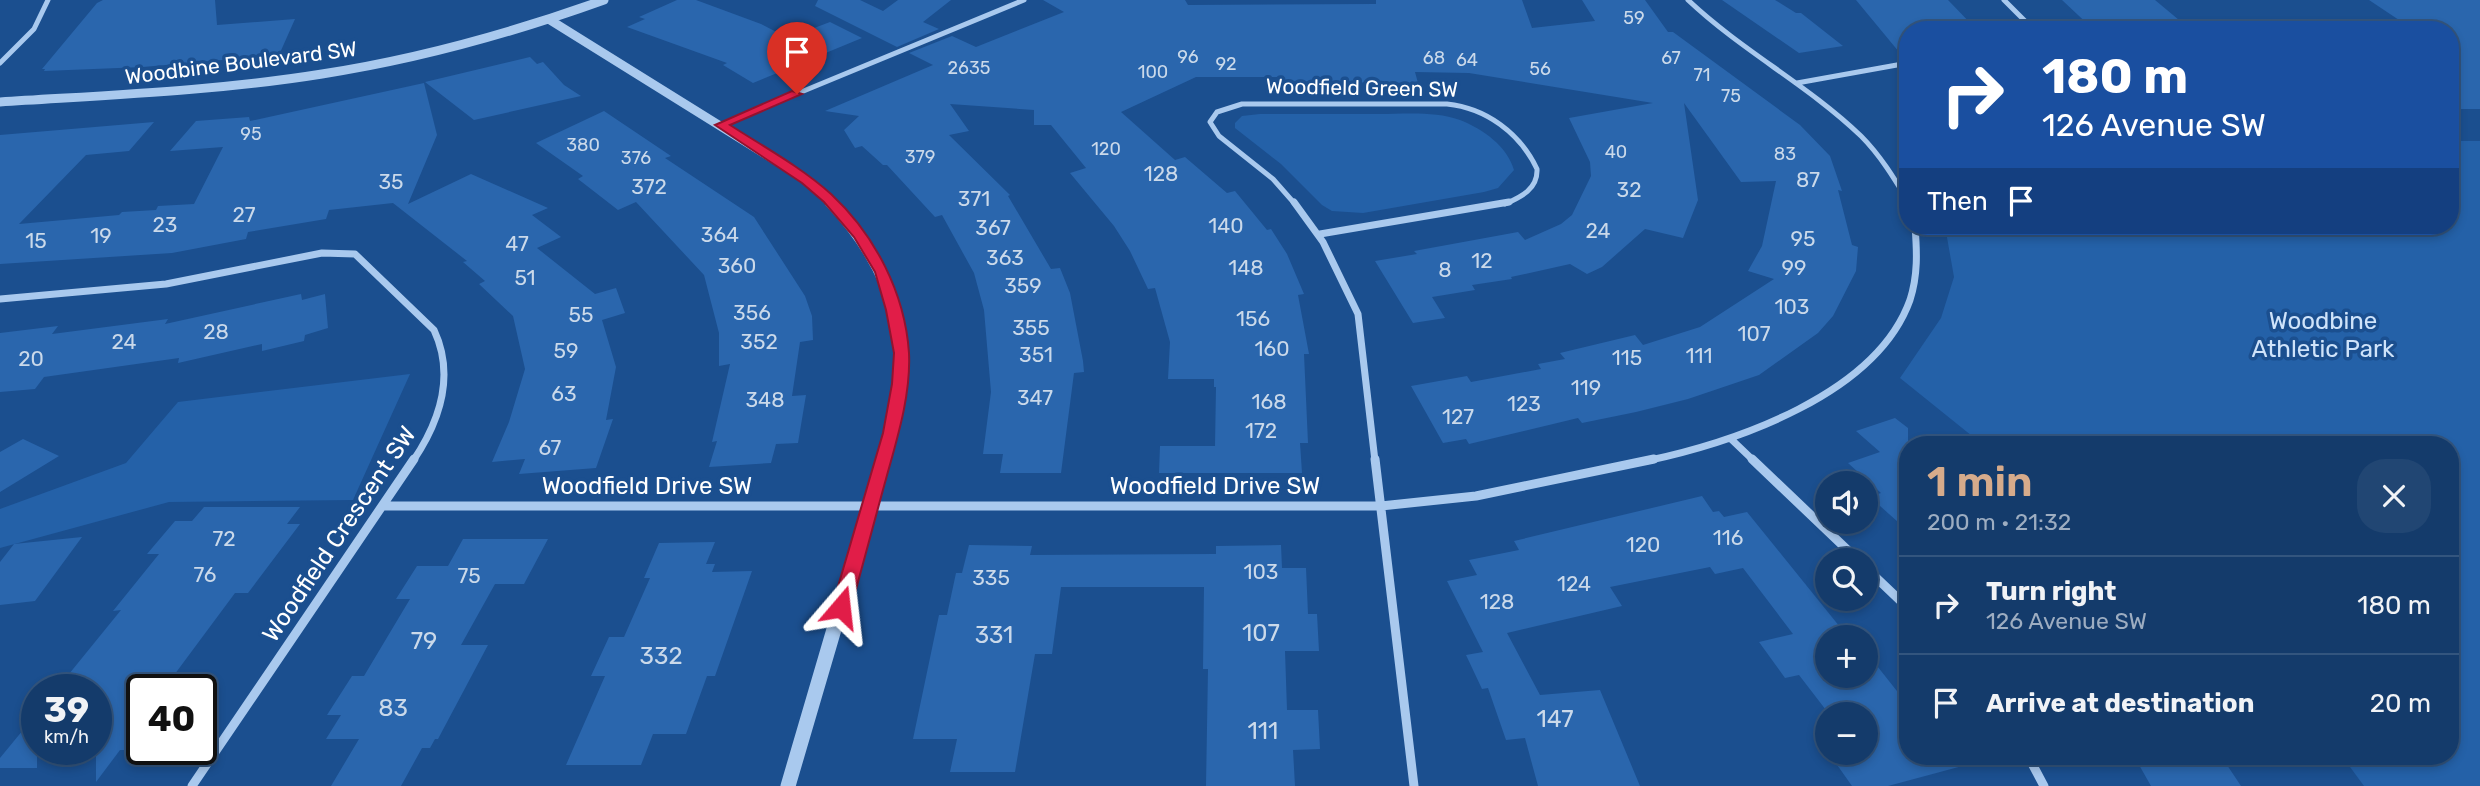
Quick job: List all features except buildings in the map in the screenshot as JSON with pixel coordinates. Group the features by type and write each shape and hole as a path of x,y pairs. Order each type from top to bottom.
{"street":[{"path":"0,63 34,29 48,0"},
{"name":"Woodbine Boulevard SW","path":"0,102 172,91 323,74 436,52 550,20 604,0"},
{"path":"721,125 1024,0"},
{"path":"1688,0 1725,33 1842,116 1882,158 1899,186"},
{"path":"2004,0 2026,21"},
{"path":"550,20 807,180 829,199 860,235 882,272 894,310 901,353 900,384 891,433 788,786"},
{"path":"1797,83 1899,65"},
{"name":"Woodfield Green SW","path":"1320,234 1502,205 1522,197 1534,184 1537,165 1529,152 1489,115 1459,106 1242,104 1217,112 1210,122 1211,128 1273,179 1320,234 1358,314 1414,786"},
{"name":"Woodfield Drive SW","path":"383,506 1381,506 1462,498 1683,452 1731,439 1814,401 1847,379 1873,355 1892,332 1915,285 1916,235"},
{"name":"Woodfield Crescent SW","path":"0,299 166,284 322,253 355,254 434,330 442,343 446,358 445,389 437,418 416,456 192,786"},
{"path":"1731,439 1845,548"},
{"path":"1878,579 1899,599"},
{"path":"2033,765 2044,786"}],"green space":[{"path":"1420,114 1450,117 1469,124 1493,139 1506,153 1514,170 1498,188 1484,192 1363,213 1332,211 1322,205 1281,164 1235,128 1235,123 1242,116"},
{"name":"Woodbine Athletic Park","path":"2459,141 2480,141 2480,786 2364,786 2349,765 2459,765 2459,436 1972,436 1900,378 1941,318 1954,277 1947,235 2459,235"},
{"path":"410,374 353,500 169,502 0,548 0,509 126,463 178,402"}],"route":[{"path":"797,94 721,125 807,180 829,199 860,235 882,272 894,310 901,353 900,384 891,433 841,607"}]}
